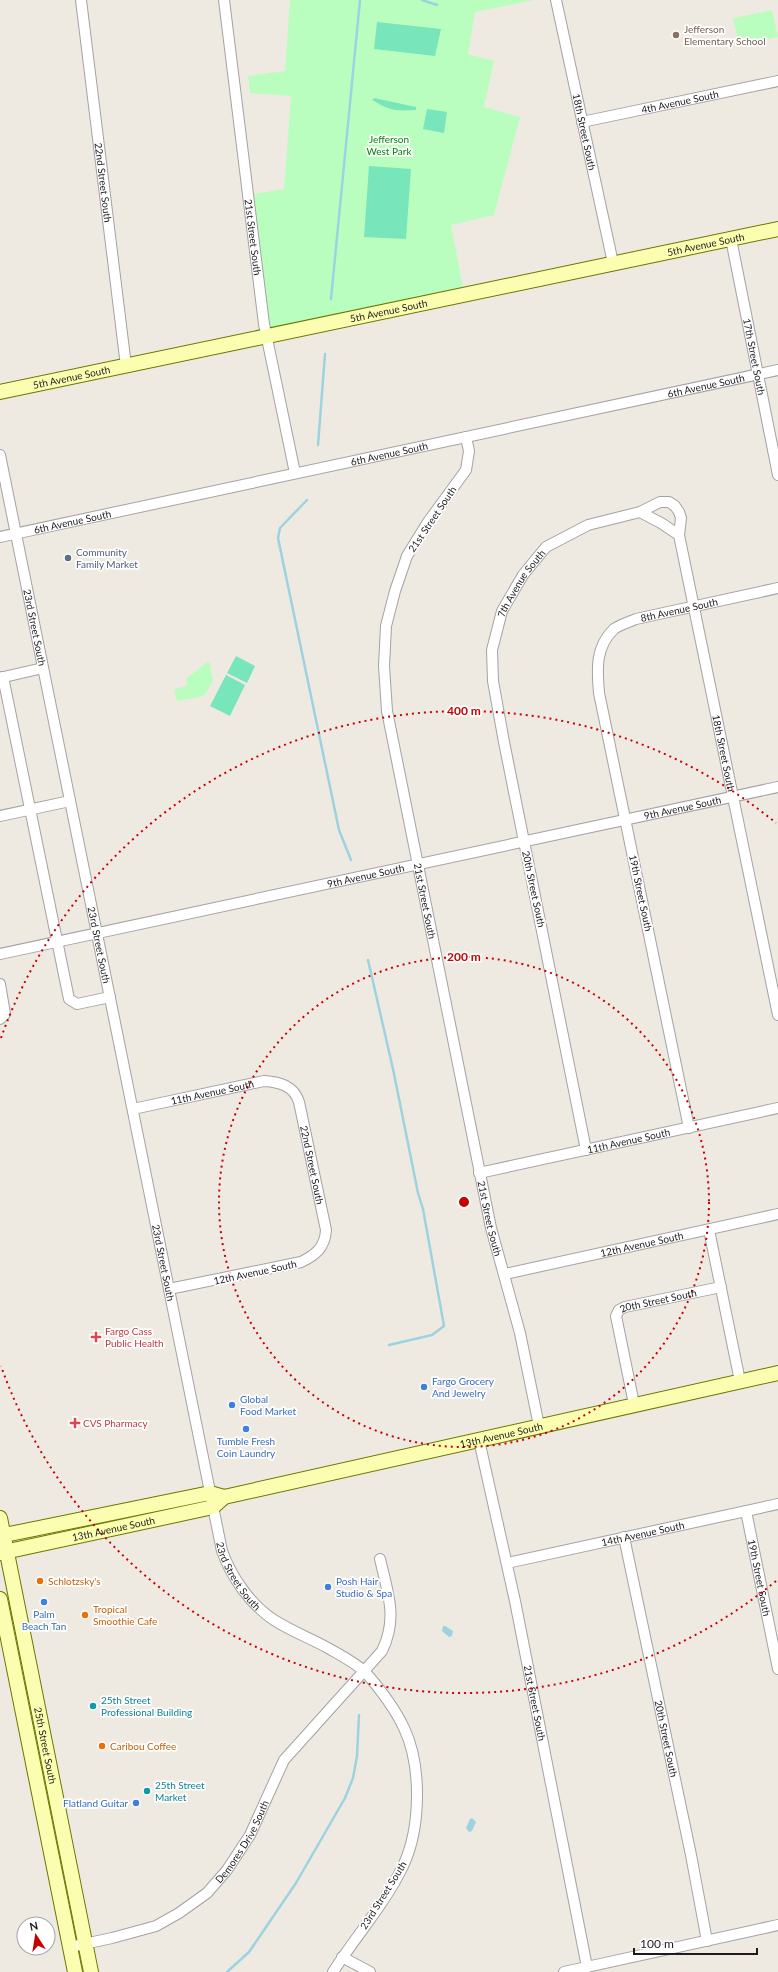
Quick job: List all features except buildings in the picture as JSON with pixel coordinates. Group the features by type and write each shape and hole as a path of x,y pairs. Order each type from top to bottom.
{"main road":[{"name":"5th Avenue South","path":"0,392 778,229"},
{"name":"13th Avenue South","path":"3,1552 211,1500 634,1404 778,1373"},
{"name":"13th Avenue South","path":"2,1536 211,1500"},
{"name":"25th Street South","path":"0,1518 3,1552 91,1972"},
{"name":"25th Street South","path":"0,1600 74,1972"}],"street":[{"name":"22nd Street South","path":"81,0 126,366"},
{"name":"21st Street South","path":"224,0 256,260 267,336 295,473"},
{"name":"18th Street South","path":"556,0 613,263"},
{"name":"4th Avenue South","path":"582,122 778,81"},
{"name":"17th Street South","path":"731,239 778,475"},
{"name":"6th Avenue South","path":"0,537 778,370"},
{"name":"21st Street South","path":"466,436 470,452 466,470 428,522 407,556 386,626 384,666 387,711 479,1172 491,1228 505,1274 520,1333 539,1426"},
{"name":"23rd Street South","path":"0,455 218,1536 228,1567 250,1599 274,1620 318,1642 364,1672 391,1706 404,1728 413,1753 416,1816 411,1844 402,1867 382,1901 332,1972"},
{"name":"7th Avenue South","path":"498,627 502,611 523,574 546,547 588,525 640,512 660,502 669,502 675,506 681,518 679,535"},
{"path":"640,512 662,523 679,535"},
{"name":"18th Street South","path":"679,535 695,606 778,1015"},
{"name":"8th Avenue South","path":"598,657 603,642 615,628 636,619 778,588"},
{"name":"20th Street South","path":"498,627 492,650 493,681 586,1150"},
{"name":"19th Street South","path":"598,657 597,673 599,693 689,1128"},
{"path":"43,668 1,678 69,999 76,1004 110,997"},
{"name":"9th Avenue South","path":"0,954 778,787"},
{"path":"0,816 70,801"},
{"path":"0,984 5,1014 0,1019"},
{"name":"11th Avenue South","path":"133,1109 264,1081 283,1084 291,1089"},
{"name":"22nd Street South","path":"291,1089 297,1096 299,1102 326,1230 323,1244"},
{"name":"11th Avenue South","path":"479,1172 778,1108"},
{"name":"12th Avenue South","path":"505,1274 778,1214"},
{"path":"709,1230 740,1381"},
{"name":"12th Avenue South","path":"169,1289 301,1262 316,1254 323,1244"},
{"name":"20th Street South","path":"634,1404 616,1316 619,1310 625,1307 721,1287"},
{"name":"21st Street South","path":"479,1440 507,1563 587,1966"},
{"name":"14th Avenue South","path":"507,1563 778,1504"},
{"name":"19th Street South","path":"746,1510 778,1669"},
{"name":"20th Street South","path":"624,1537 690,1847 707,1941"},
{"name":"Demores Drive South","path":"70,1947 156,1926 179,1913 207,1893 227,1870 250,1835 284,1760 382,1652 389,1636 391,1621 380,1560"},
{"path":"564,1972 778,1925"},
{"path":"342,1957 370,1972"}],"green space":[{"name":"Jefferson West Park","path":"290,0 534,0 475,12 468,54 494,61 484,107 520,117 494,215 451,225 463,288 270,330 254,194 284,189 291,96 250,93 248,76 285,71"},
{"path":"772,10 778,37 739,45 733,18"},
{"path":"377,22 441,29 435,56 374,49"},
{"path":"374,98 416,107 416,110 397,110 388,108 372,100"},
{"path":"427,109 447,112 444,133 423,129"},
{"path":"369,166 411,169 406,239 364,237"},
{"path":"236,656 255,666 247,683 227,673"},
{"path":"207,662 210,663 213,681 204,696 177,701 174,689 187,686 186,679"},
{"path":"226,675 245,685 230,716 210,706"}],"water":[{"path":"443,1626 453,1631 452,1636 449,1637 442,1631"},
{"path":"472,1818 476,1822 472,1831 469,1832 466,1828 470,1819"}],"waterway":[{"path":"331,299 360,0"},
{"path":"422,0 437,5"},
{"path":"318,445 325,354"},
{"path":"307,500 280,528 278,538 339,830 351,860"},
{"path":"368,960 393,1069 418,1193 423,1209 444,1326 432,1335 389,1345"},
{"path":"227,1972 249,1952 296,1883 345,1798 353,1778 357,1756 359,1715"}],"place":[{"name":"Jefferson Elementary School","path":"676,35"},
{"name":"Community Family Market","path":"68,558"},
{"name":"Fargo Cass Public Health","path":"96,1337"},
{"name":"Fargo Grocery And Jewelry","path":"424,1387"},
{"name":"Global Food Market","path":"232,1405"},
{"name":"CVS Pharmacy","path":"75,1423"},
{"name":"Tumble Fresh Coin Laundry","path":"246,1429"},
{"name":"Schlotzsky's","path":"40,1581"},
{"name":"Posh Hair Studio & Spa","path":"328,1587"},
{"name":"Palm Beach Tan","path":"44,1602"},
{"name":"Tropical Smoothie Cafe","path":"85,1615"},
{"name":"25th Street Professional Building","path":"93,1706"},
{"name":"Caribou Coffee","path":"102,1746"},
{"name":"25th Street Market","path":"147,1791"},
{"name":"Flatland Guitar","path":"136,1803"}]}
